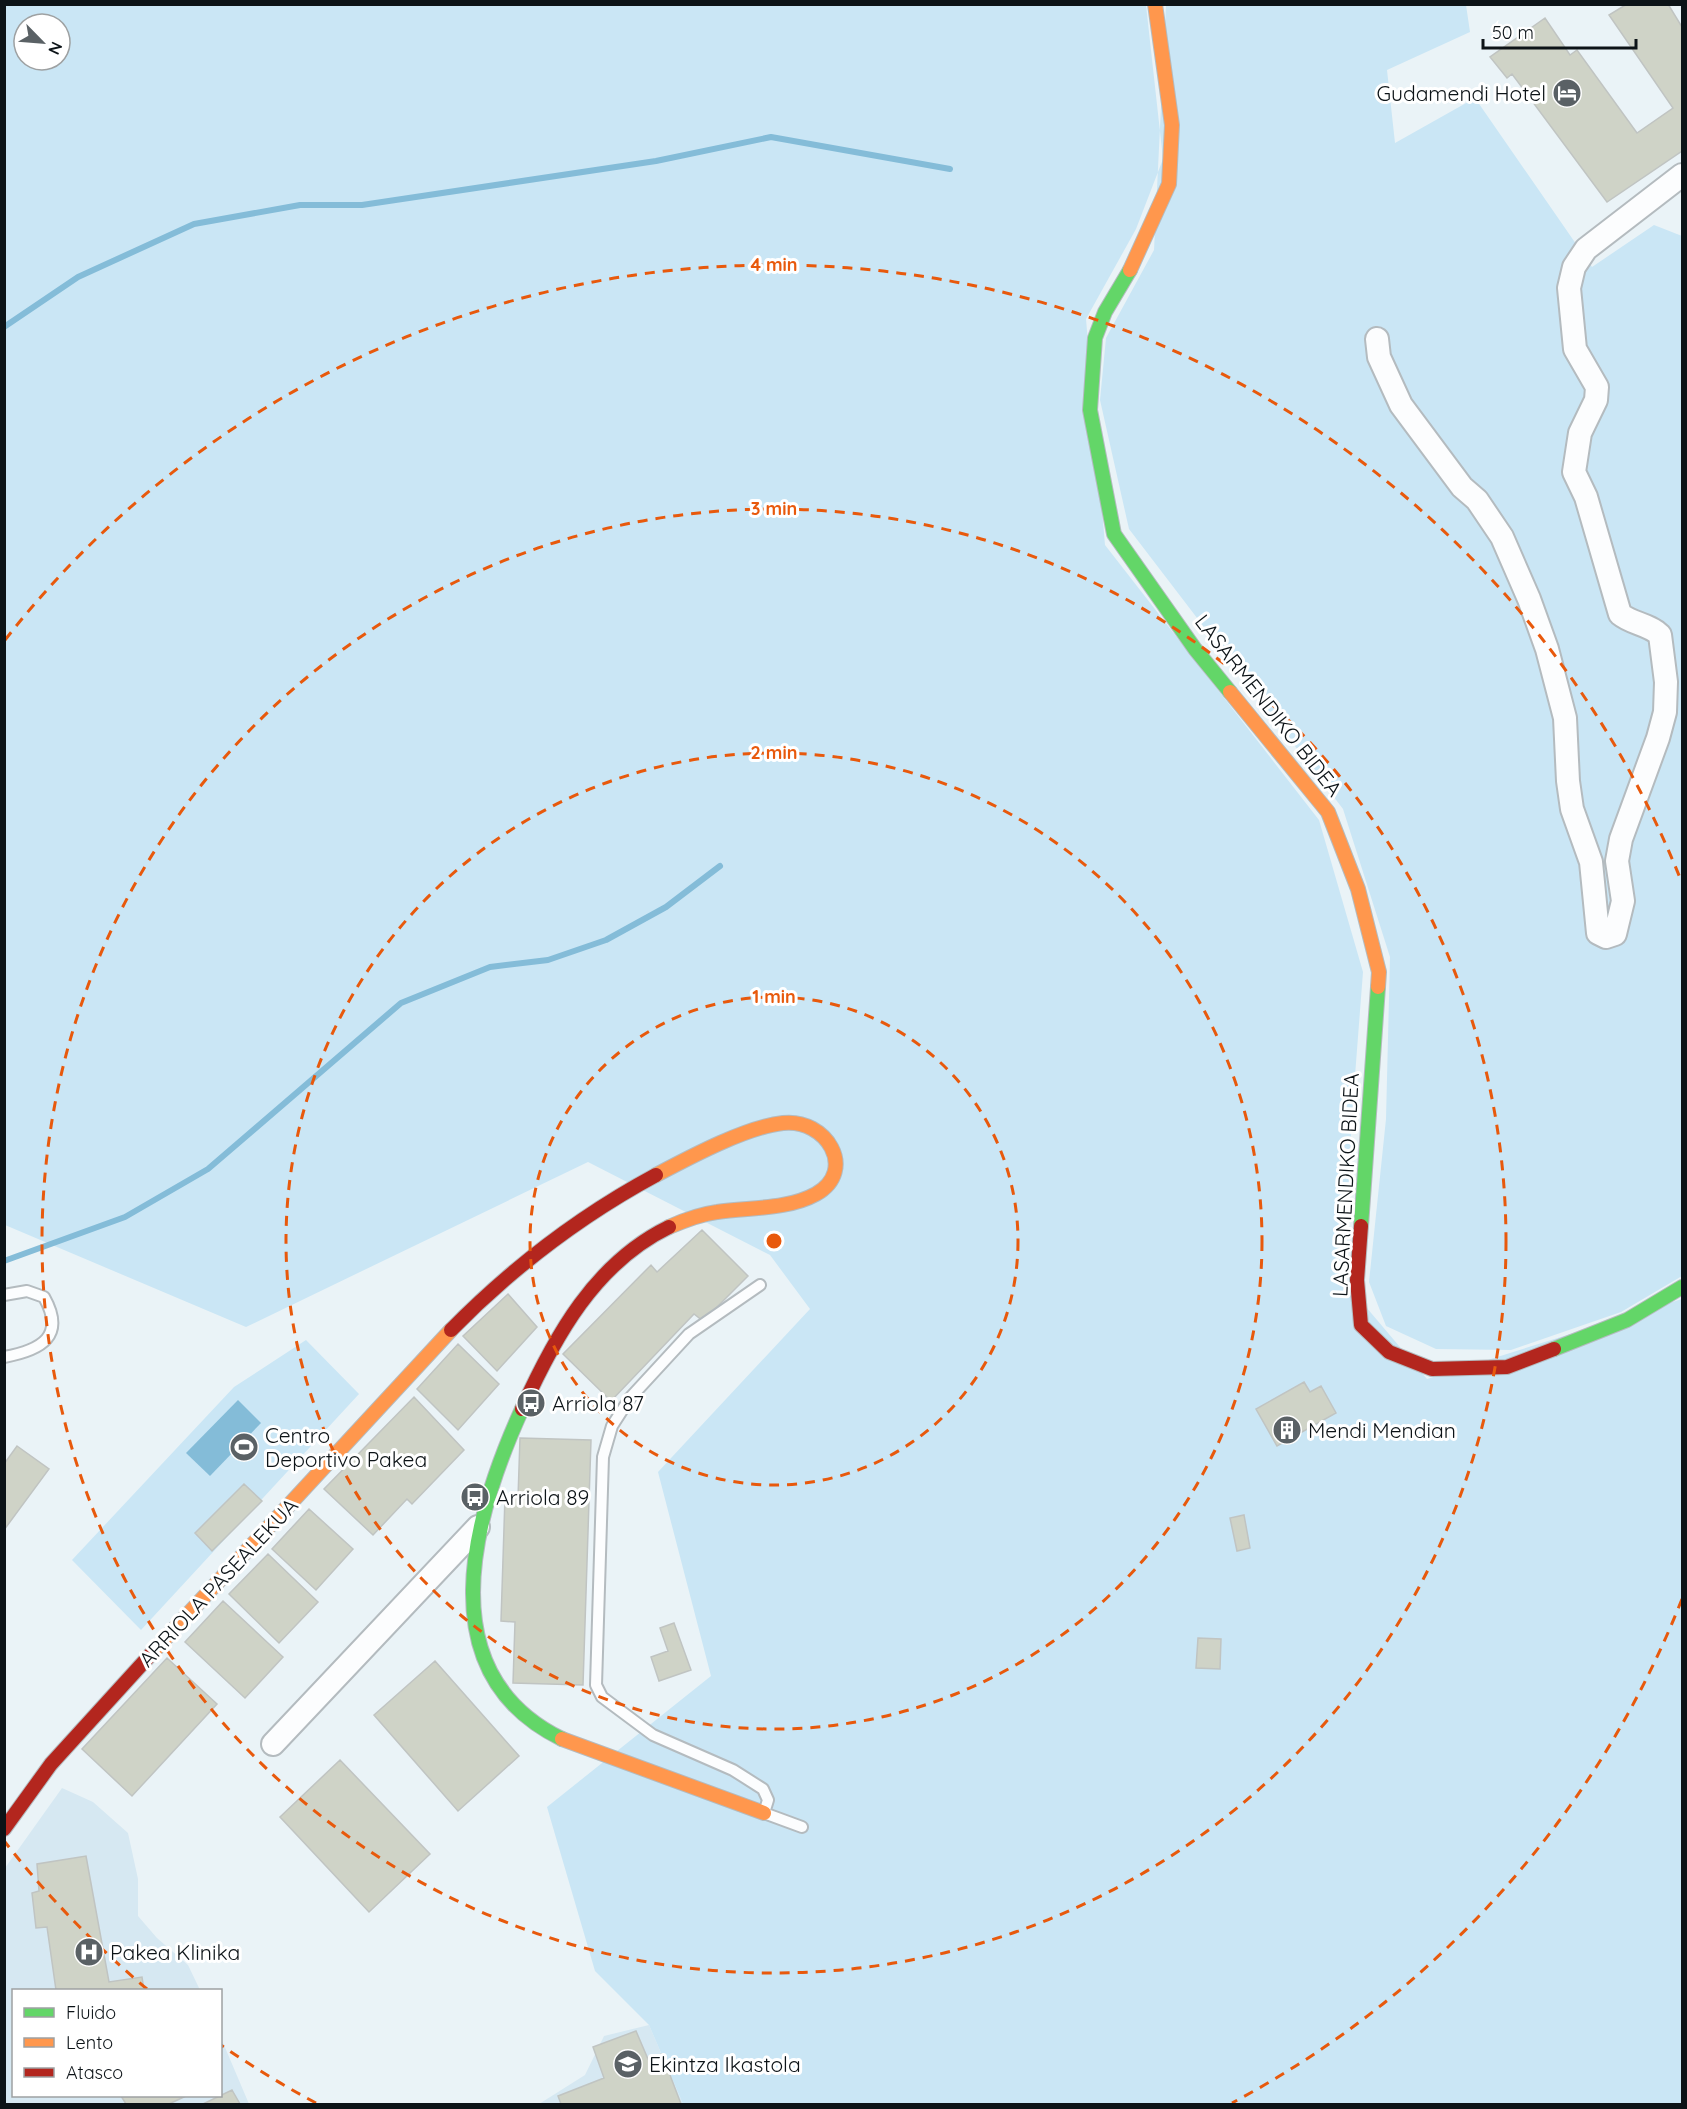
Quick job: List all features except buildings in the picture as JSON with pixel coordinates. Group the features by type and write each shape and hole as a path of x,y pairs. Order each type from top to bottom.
{"street":[{"name":"LASARMENDIKO BIDEA","path":"1155,4 1172,125 1169,184 1138,257 1105,312 1095,338 1090,410 1114,534 1195,649 1328,812 1358,888 1379,972 1357,1280 1361,1325 1389,1352 1432,1370 1507,1367 1628,1320 1683,1287"},
{"path":"1377,339 1378,357 1401,405 1462,487 1478,500 1502,537 1520,577 1547,649 1565,718 1568,781 1572,808 1591,862 1598,933 1606,937 1615,934 1623,901 1617,861 1621,839 1658,738 1665,712 1666,682 1660,635 1654,629 1627,620 1620,614 1586,497 1574,472 1580,433 1596,400 1597,387 1575,349 1569,288 1574,267 1586,249 1683,175"},
{"name":"ARRIOLA PASEALEKUA","path":"4,1829 31,1790 66,1748 408,1376 502,1281 591,1213 676,1164 751,1132 793,1122 818,1129 831,1146 836,1169 832,1181 815,1196 791,1203 711,1213 691,1218 657,1234 607,1268 559,1336 525,1397 510,1430 478,1527 473,1595 476,1631 486,1667 507,1700 542,1730 578,1748 623,1761 764,1813"},
{"name":"ARRIOLA PASEALEKUA","path":"273,1744 478,1527"}],"lane":[{"path":"760,1285 689,1334 630,1398 612,1426 603,1457 596,1685 602,1697 653,1736 733,1770 764,1789 768,1800 764,1813 802,1827"},
{"path":"4,1295 27,1291 44,1297 52,1312 53,1325 48,1339 33,1350 4,1357"}],"shaded area":[{"path":"5,5 1146,5 1163,159 1136,229 1086,319 1105,545 1319,820 1363,972 1352,1115 1344,1281 1427,1379 1682,1299 1682,2104 683,2104 649,2025 595,1971 547,1807 711,1676 658,1472 810,1309 770,1255 588,1162 246,1327 5,1225"},
{"path":"1166,5 1466,5 1470,32 1387,70 1395,143 1475,98 1592,267 1654,225 1682,236 1682,1276 1621,1312 1511,1350 1436,1349 1386,1326 1369,1282 1386,1119 1390,957 1343,809 1129,529 1100,400 1106,338 1154,250"},
{"name":"Centro Deportivo Pakea","path":"306,1340 359,1394 141,1630 72,1560 234,1387"},
{"name":"Pakea Klinika","path":"62,1788 93,1802 128,1833 138,1879 138,1916 157,1938 188,1965 200,1989 12,1989 12,2097 222,2097 222,2040 249,2104 5,2104 5,1868"},
{"name":"Ekintza Ikastola","path":"649,2025 683,2104 539,2104 585,2075 604,2036"}],"water":[{"path":"238,1400 261,1423 210,1476 186,1453"}],"waterway":[{"path":"4,327 78,277 194,224 300,205 362,205 656,161 771,137 950,169"},
{"path":"4,1261 125,1217 208,1169 401,1003 490,967 548,960 606,940 666,907 720,866"}],"traffic: fast":[{"path":"1130,270 1105,312 1095,338 1090,410 1114,534 1195,649 1230,692"},
{"path":"1361,1226 1378,987"},
{"path":"1554,1349 1627,1320 1682,1287"},
{"path":"522,1409 504,1451 489,1497 478,1543 473,1590 477,1634 492,1675 520,1710 562,1739"}],"traffic: slow":[{"path":"1130,270 1169,184 1172,125 1155,4"},
{"path":"1230,692 1328,812 1358,889 1379,972 1378,987"},
{"path":"656,1175 736,1136 783,1123 798,1124 812,1129 823,1137 831,1148 835,1160 835,1172 828,1184 816,1194 805,1199 768,1207 711,1213 669,1227"},
{"path":"152,1653 451,1330"},
{"path":"562,1739 764,1813"}],"traffic: jam":[{"path":"451,1330 498,1285 548,1245 600,1208 656,1175"},
{"path":"1361,1226 1357,1280 1361,1325 1389,1352 1432,1369 1507,1367 1554,1349"},
{"path":"522,1409 548,1355 580,1304 619,1260 643,1242 669,1227"},
{"path":"4,1829 51,1764 152,1653"}],"place":[{"name":"Gudamendi Hotel","path":"1567,93"},
{"name":"Arriola 87","path":"531,1403"},
{"name":"Mendi Mendian","path":"1287,1430"},
{"name":"Centro Deportivo Pakea","path":"244,1447"},
{"name":"Arriola 89","path":"475,1497"},
{"name":"Pakea Klinika","path":"89,1952"},
{"name":"Ekintza Ikastola","path":"628,2064"}]}
